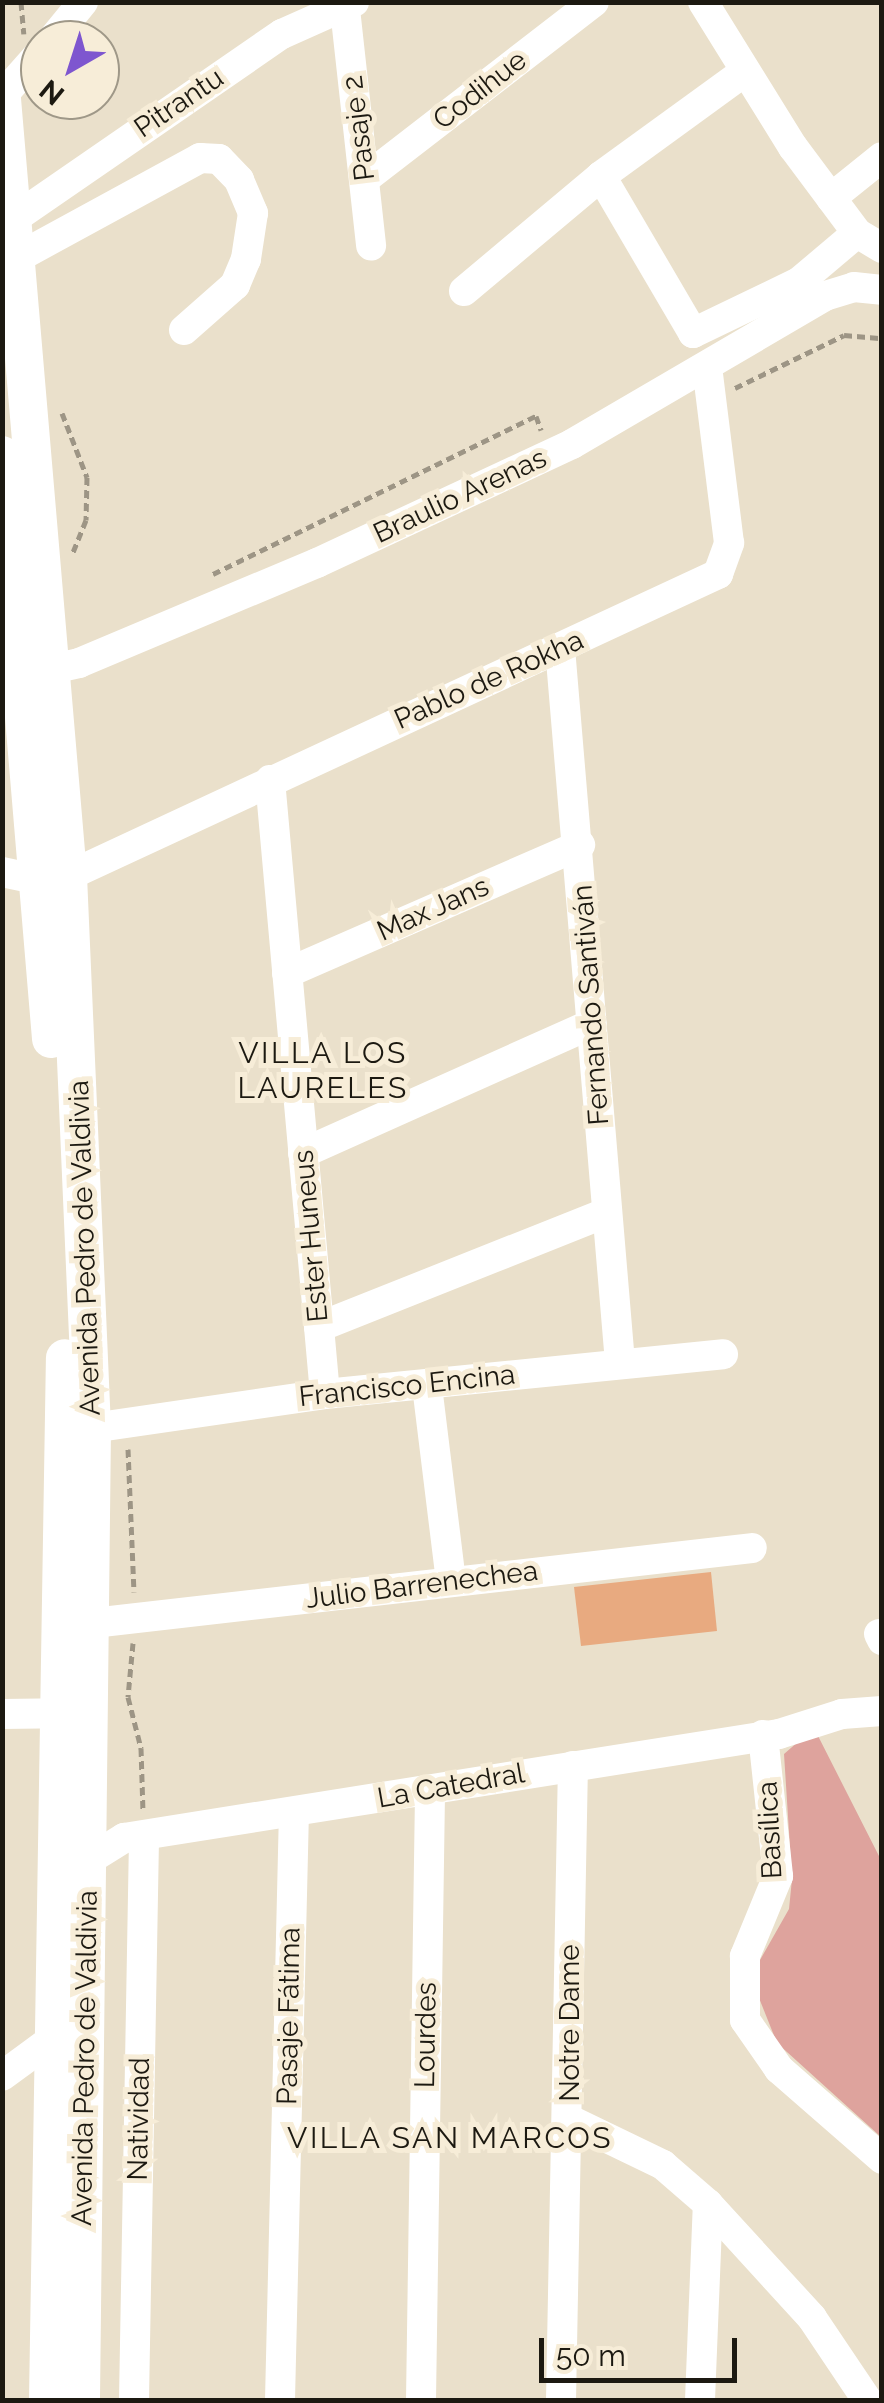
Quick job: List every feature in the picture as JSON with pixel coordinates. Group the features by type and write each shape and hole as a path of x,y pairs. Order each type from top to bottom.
{"main road":[{"name":"Avenida Pedro de Valdivia","path":"2,98 15,259 20,684"},
{"name":"Avenida Pedro de Valdivia","path":"2,455 36,876 92,1428 93,1623 74,1713 88,1819 81,2400"},
{"name":"Avenida Pedro de Valdivia","path":"36,876 65,1342 74,1713 54,2038 48,2400"}],"street":[{"path":"280,2 282,34"},
{"name":"Codihue","path":"366,178 594,2"},
{"path":"602,176 693,333 799,282 869,240 831,198 742,73 704,2"},
{"name":"Pitrantu","path":"12,220 282,34 349,6"},
{"name":"Pasaje 2","path":"349,6 371,246"},
{"path":"464,290 602,176 742,73"},
{"path":"2,98 20,77"},
{"path":"831,198 882,157"},
{"path":"15,259 200,158 220,159 239,180 253,213 246,259 235,285 184,330"},
{"name":"Braulio Arenas","path":"20,684 406,521 572,444 825,296 854,287 882,290"},
{"name":"Pablo de Rokha","path":"36,876 270,780 712,578 725,565 729,543 707,366"},
{"name":"Fernando Santiván","path":"560,648 580,845 605,1213 620,1362"},
{"name":"Ester Huneus","path":"270,780 325,1394"},
{"name":"Max Jans","path":"287,973 580,845"},
{"path":"303,1153 592,1024"},
{"path":"319,1327 605,1213"},
{"name":"Francisco Encina","path":"92,1428 325,1394 723,1354"},
{"path":"428,1386 451,1582"},
{"name":"Julio Barrenechea","path":"93,1623 752,1548"},
{"name":"La Catedral","path":"87,1862 134,1838 771,1735 842,1714 882,1711"},
{"path":"2,1714 74,1713"},
{"name":"Basílica","path":"771,1735 778,1876 744,1956 745,2020 759,2048 882,2159"},
{"name":"Notre Dame","path":"561,2400 570,2120 572,1766"},
{"name":"Lourdes","path":"420,2400 430,1790"},
{"name":"Pasaje Fátima","path":"280,2400 294,1812"},
{"path":"88,1819 134,1838"},
{"name":"Natividad","path":"134,1838 134,2400"},
{"path":"2,2076 54,2038"},
{"path":"570,2120 663,2166 708,2204 812,2318 867,2400"},
{"path":"700,2400 708,2204"}],"shaded area":[{"path":"814,1728 881,1860 881,2137 777,2043 759,1998 760,1960 789,1909 792,1879 784,1754"}],"building":[{"path":"711,1572 717,1631 581,1646 574,1587"}],"district":[{"name":"VILLA LOS LAURELES","path":"323,1070"},
{"name":"VILLA SAN MARCOS","path":"450,2138"}]}
